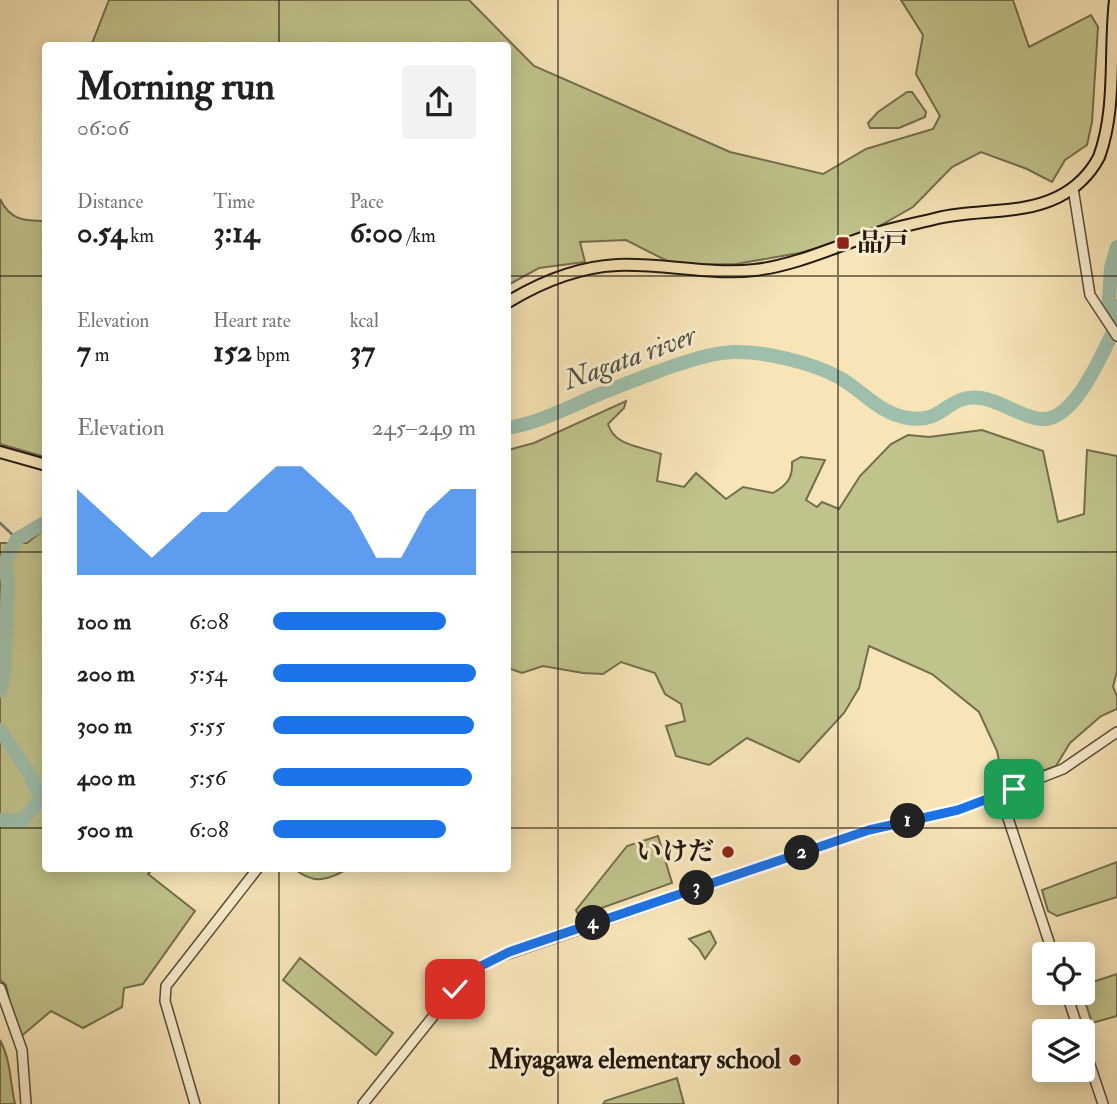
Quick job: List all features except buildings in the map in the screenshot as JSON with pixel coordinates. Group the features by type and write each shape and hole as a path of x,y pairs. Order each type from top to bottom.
{"main road":[{"path":"511,300 538,285 565,275 617,265 724,272 767,267 812,256 878,233 942,217 1032,206 1060,196 1082,181 1098,158 1111,127 1115,80 1115,0"},
{"path":"0,452 42,464"}],"street":[{"path":"1073,188 1090,295 1117,336"},
{"path":"363,1104 455,989 469,975 496,958 869,830 939,815 999,794 1063,769 1117,732"},
{"path":"999,794 1049,942"},
{"path":"195,1104 165,1001 166,986 255,872"},
{"path":"0,988 22,1050 26,1104"},
{"path":"1095,1080 1103,1104"}],"green space":[{"path":"109,0 469,0 510,42 93,42"},
{"path":"901,0 1013,0 1029,47 1091,15 1098,27 1092,122 1087,145 1065,160 1052,182 1027,169 981,152 952,167 913,207 874,229 805,252 736,264 675,265 626,240 580,242 585,262 539,268 511,283 511,43 534,66 730,152 823,174 866,149 933,129 940,116 916,74 923,35"},
{"path":"907,92 912,92 926,112 925,117 899,128 870,128 868,123 878,112"},
{"path":"0,199 8,211 18,218 42,221 42,456 0,444"},
{"path":"626,401 624,408 608,424 611,432 630,445 661,454 657,481 684,487 696,473 726,499 743,487 773,493 788,481 792,462 801,457 825,460 806,500 817,507 822,502 839,509 860,476 891,444 908,435 929,437 982,430 1043,451 1058,522 1084,514 1087,450 1117,456 1117,671 1113,687 1117,696 1117,709 1101,716 1070,743 1056,766 1004,785 997,751 979,712 932,674 869,646 859,688 844,713 799,762 747,738 709,765 676,756 666,726 685,721 681,704 665,694 655,673 621,662 603,674 543,666 522,673 511,669 511,449 534,443"},
{"path":"42,531 42,872 150,872 148,874 195,911 143,984 124,988 122,1007 83,1028 51,1011 18,1039 6,985 0,980 0,543 27,543"},
{"path":"658,836 672,883 579,916 576,910 627,846"},
{"path":"1117,862 1117,897 1057,916 1048,911 1042,890"},
{"path":"298,872 342,872 321,879"},
{"path":"710,931 716,943 705,959 689,939"},
{"path":"300,958 393,1033 376,1055 283,980"},
{"path":"1117,974 1117,1016 1095,1022 1095,1019 1091,1019 1086,1005 1095,1005 1095,981"},
{"path":"0,1040 8,1064 15,1104 0,1104"},
{"path":"677,1078 684,1104 603,1104 605,1101"}],"waterway":[{"name":"Nagata river","path":"1117,247 1111,268 1109,300 1117,313"},
{"name":"Nagata river","path":"511,427 546,417 676,365 733,352 773,356 817,367 840,378 898,416 920,419 930,417 960,400 981,398 1033,418 1054,417 1077,397 1117,324"},
{"path":"0,523 17,539"},
{"name":"Nagata river","path":"0,691 4,675 8,584 5,562 17,539 42,524"},
{"name":"Nagata river","path":"0,730 27,770 41,798 23,820 0,820"}],"place":[{"name":"品戸","path":"843,243"},
{"name":"いけだ","path":"728,852"},
{"name":"Miyagawa elementary school","path":"795,1060"}],"route":[{"path":"455,989 479,967 509,952 869,830 958,810 1014,789"}]}
